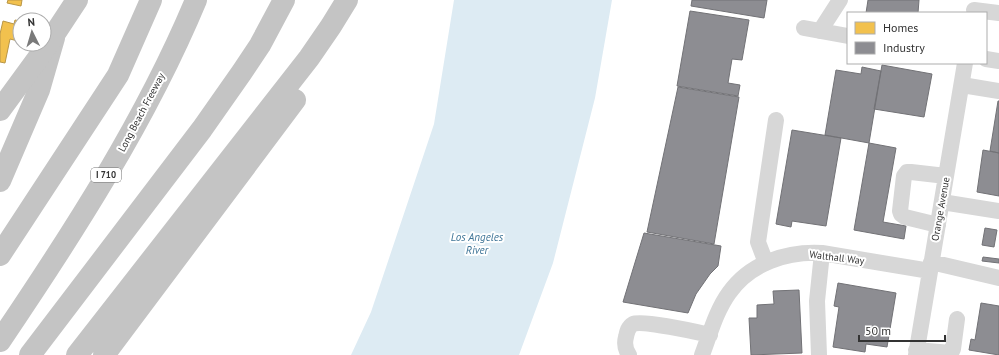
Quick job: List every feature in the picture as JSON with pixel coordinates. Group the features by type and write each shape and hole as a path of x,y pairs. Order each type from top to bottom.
{"highway":[{"path":"0,181 39,90 64,0"},
{"path":"0,110 44,50 77,0"},
{"path":"0,255 118,75 151,0"},
{"name":"Long Beach Freeway","path":"0,341 88,206 126,141 162,73 196,0"},
{"path":"30,355 202,129 260,45 284,0"},
{"path":"76,355 309,58 347,0"},
{"path":"104,355 315,73 344,31 362,0"}],"street":[{"path":"820,31 840,0"},
{"path":"975,8 999,13"},
{"path":"804,28 847,36"},
{"path":"987,59 999,61"},
{"name":"Orange Avenue","path":"916,352 965,64"},
{"path":"962,85 999,91"},
{"path":"766,263 758,242 776,120"},
{"path":"938,226 905,217 901,214 900,211 904,176 907,172 946,176"},
{"path":"942,202 999,211"},
{"path":"819,355 817,301 822,253"},
{"name":"Walthall Way","path":"705,354 710,335 725,301 736,284 744,276 766,263 780,257 796,254 822,253 930,266 999,278"},
{"path":"916,352 951,353 958,319"},
{"path":"629,355 626,350 625,340 628,329 635,324 648,323 710,335"}],"water":[{"name":"Los Angeles River","path":"454,0 612,0 595,98 553,263 519,355 351,355 371,312 434,124"}],"building: Homes":[{"path":"8,0 22,0 21,6 7,3"},
{"path":"3,21 12,23 12,40 10,39 5,63 0,62 0,34"}],"building: Industry":[{"path":"692,0 767,0 764,18 691,6"},
{"path":"868,0 919,0 918,12 866,12"},
{"path":"690,11 749,20 742,60 732,59 728,83 740,85 738,96 677,86"},
{"path":"882,65 932,74 924,117 874,109"},
{"path":"862,67 881,71 869,143 825,135 836,70 861,74"},
{"path":"678,87 739,97 714,244 647,232"},
{"path":"999,101 999,153 990,151"},
{"path":"792,130 841,138 826,226 792,221 791,227 776,224"},
{"path":"869,143 896,148 883,222 906,226 904,239 854,230"},
{"path":"983,150 999,153 999,196 977,192"},
{"path":"985,228 997,230 994,247 982,245"},
{"path":"644,233 721,246 718,266 710,274 696,294 688,313 623,302"},
{"path":"983,257 999,259 999,263 982,261"},
{"path":"838,283 896,293 887,347 866,344 865,352 833,347 839,307 834,306"},
{"path":"799,290 802,353 751,355 749,318 757,318 757,305 774,304 773,291"},
{"path":"981,303 999,306 999,355 969,350 971,339 975,340"}]}
